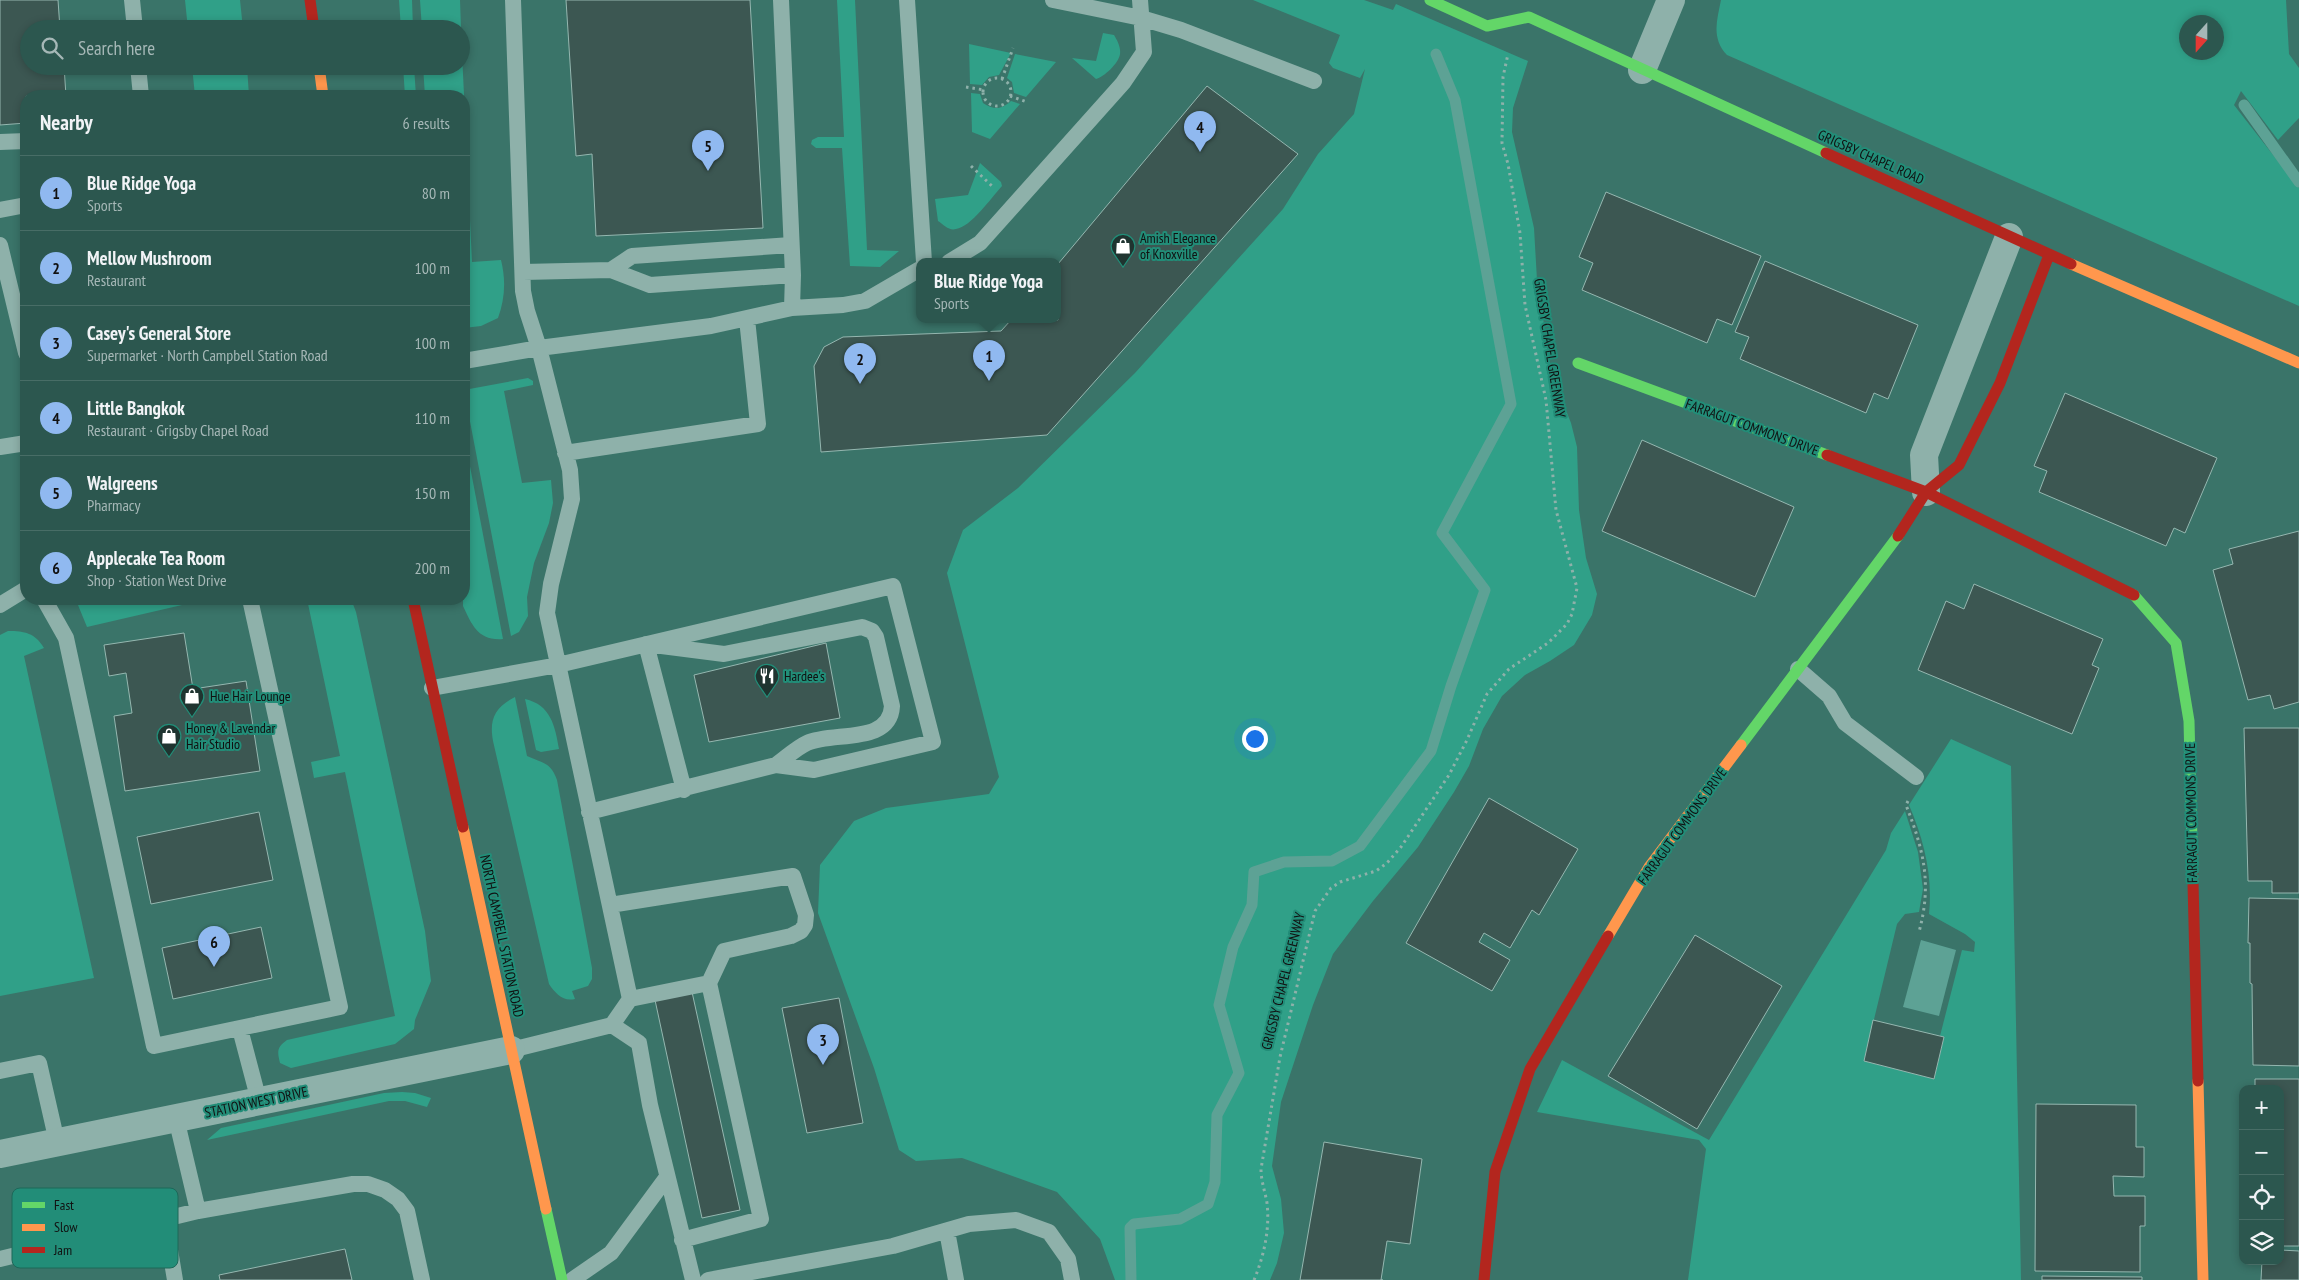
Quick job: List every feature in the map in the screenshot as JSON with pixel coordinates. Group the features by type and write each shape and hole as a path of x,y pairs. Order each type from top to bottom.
{"street":[{"path":"310,0 313,20"},
{"path":"1430,0 1487,26 1529,17 1520,6"},
{"path":"1642,70 1671,0"},
{"name":"GRIGSBY CHAPEL ROAD","path":"1529,17 2049,255 2299,363"},
{"path":"320,75 322,90"},
{"path":"1926,492 1924,455 2010,237"},
{"name":"FARRAGUT COMMONS DRIVE","path":"1484,1280 1495,1172 1530,1069 1649,867 1894,542 1926,492 1959,465 2000,383 2049,255"},
{"name":"FARRAGUT COMMONS DRIVE","path":"1578,363 1926,492 2134,595 2176,643 2189,721 2203,1280"},
{"name":"NORTH CAMPBELL STATION ROAD","path":"414,605 562,1280"},
{"name":"STATION WEST DRIVE","path":"0,1154 511,1050"}],"lane":[{"path":"132,0 134,20"},
{"path":"512,0 523,272 527,311 539,348 566,453 570,470 572,499 551,584 547,613 630,999"},
{"path":"781,0 792,245 792,308"},
{"path":"907,0 924,258"},
{"path":"1053,0 1141,18 1181,30 1314,81"},
{"path":"956,258 980,243 1123,83 1144,52 1140,0"},
{"path":"139,75 140,90"},
{"path":"0,142 20,141"},
{"path":"0,210 20,206"},
{"path":"0,245 20,328"},
{"path":"611,270 632,256 792,245"},
{"path":"523,272 611,270 650,285 793,275"},
{"path":"470,360 539,348 711,326 792,308 842,305 865,301 916,272"},
{"path":"566,453 758,424 747,318"},
{"path":"0,447 20,444"},
{"path":"432,688 558,665 893,586 933,742 814,770 776,765"},
{"path":"0,605 20,593"},
{"path":"47,605 66,638 154,1046 340,1007 251,605"},
{"path":"590,812 684,790 776,765 808,742 865,733 881,728 892,716 892,706 876,637 872,631 862,627 724,654 646,644"},
{"path":"646,644 684,790"},
{"path":"1798,669 1829,696 1845,723 1916,777"},
{"path":"610,905 793,876 806,915 805,925 801,931 791,936 724,951 709,983 761,1219 682,1240"},
{"path":"511,1050 612,1025 630,999 709,983"},
{"path":"612,1025 639,1044 650,1105 693,1280"},
{"path":"240,1029 259,1101"},
{"path":"0,1071 39,1063 57,1142"},
{"path":"176,1118 198,1211"},
{"path":"572,1280 612,1252 667,1177"},
{"path":"178,1216 198,1211 354,1184 368,1184 385,1190 398,1199 407,1210 422,1280"},
{"path":"708,1280 893,1246 969,1224 1016,1220 1049,1232 1068,1259 1072,1280"},
{"path":"947,1231 956,1280"}],"path":[{"path":"1002,79 1013,48"},
{"name":"GRIGSBY CHAPEL GREENWAY","path":"1254,1280 1267,1234 1267,1204 1261,1180 1261,1168 1280,1057 1315,911 1331,888 1340,882 1376,871 1387,863 1401,847 1448,775 1467,740 1487,694 1509,669 1548,643 1567,624 1576,600 1577,588 1556,510 1546,400 1526,305 1520,233 1508,164 1502,143 1503,77 1508,52"},
{"path":"1002,79 1010,88 1010,96 1005,104 992,105 986,99 984,90 990,80 1002,79"},
{"path":"966,87 984,90"},
{"path":"1010,96 1027,102"},
{"path":"971,166 998,192"},
{"path":"1916,777 1906,805 1919,839 1926,873 1926,899 1919,932"}],"green space":[{"path":"185,0 240,0 242,20 187,20"},
{"path":"399,0 412,0 413,20 400,20"},
{"path":"420,0 460,0 461,20 421,20"},
{"path":"837,0 855,0 867,250 899,251 880,267 850,266 842,148 816,148 811,144 812,140 818,137 844,137"},
{"path":"1253,0 1364,0 1393,10 1396,4 1528,61 1513,108 1512,132 1534,228 1537,280 1552,375 1571,423 1577,447 1579,510 1586,558 1597,594 1592,615 1574,645 1525,675 1502,696 1483,729 1469,766 1418,847 1373,901 1333,954 1313,1005 1281,1102 1272,1166 1281,1199 1284,1233 1277,1263 1270,1280 1115,1280 1100,1239 1057,1192 962,1158 916,1161 899,1150 874,1068 818,913 820,865 854,821 886,808 989,794 999,777 947,573 963,530 1018,488 1135,373 1283,209 1318,154 1354,114 1365,69 1360,78 1333,68 1329,63 1340,35"},
{"path":"1721,0 2286,0 2289,54 2299,68 2299,118 2278,140 2241,91 2234,105 2299,188 2299,306 1727,55 1719,42 1716,29"},
{"path":"1103,33 1114,35 1120,54 1111,69 1096,79 1072,58 1096,61"},
{"path":"969,44 1011,53 999,75 989,77 982,85 970,84"},
{"path":"1015,54 1056,62 1026,97 1014,93 1012,82 1007,78"},
{"path":"193,75 248,75 249,90 194,90"},
{"path":"404,75 415,75 416,90 405,90"},
{"path":"424,75 463,75 464,90 425,90"},
{"path":"971,93 980,94 983,103 994,108 1004,106 1011,101 1020,104 990,139 972,132"},
{"path":"980,163 1001,182 1002,186 968,223 956,229 949,228 938,221 935,199 968,195"},
{"path":"470,220 472,262 501,260 504,275 503,297 498,318 481,326 470,327"},
{"path":"528,378 533,381 533,385 504,391 522,483 551,480 553,503 549,523 534,563 527,597 528,616 519,632 511,636 470,421 470,389"},
{"path":"470,466 503,639 487,637 477,630 463,606 470,605"},
{"path":"78,605 182,605 87,627"},
{"path":"308,605 353,605 356,612 425,931 431,981 415,1020 414,1029 395,1044 291,1068 280,1063 278,1055 281,1045 287,1040 395,1016 345,772 314,778 311,762 340,756"},
{"path":"8,631 29,634 37,639 44,648 24,656 94,978 0,996 0,635"},
{"path":"515,697 527,756 549,766 557,780 592,968 592,979 588,986 572,991 575,999 571,1000 563,998 549,984 493,741 492,726 495,714 503,705"},
{"path":"525,699 541,706 546,711 556,732 559,749 541,752 536,750"},
{"path":"1951,739 2011,766 2021,1280 1688,1280 1706,1149 1699,1140 1537,1112 1562,1060 1709,1140 1886,850 1891,833 1905,811 1918,852 1923,889 1919,912 1905,914 1897,924 1864,1061 1934,1079 1944,1037 1940,1036 1962,950 1974,952 1975,942 1965,934 1929,914 1930,886 1926,858 1919,831 1909,805"},
{"path":"384,1093 415,1093 431,1098 427,1107 405,1101 389,1101 207,1140 221,1128"}],"water":[{"path":"1921,940 1956,950 1939,1016 1903,1007"}],"building":[{"path":"0,0 58,0 59,20 20,20 20,75 65,75 66,90 20,90 20,123 0,125"},
{"path":"566,0 750,0 763,228 596,236 592,154 576,156"},
{"path":"1207,86 1298,154 1047,435 821,452 814,366 824,347 843,337 1001,331 1008,323 1061,323 1061,260"},
{"path":"1606,192 1761,256 1732,325 1717,319 1707,343 1582,290 1593,263 1579,257"},
{"path":"1765,261 1918,325 1888,399 1874,393 1866,413 1740,359 1749,337 1735,332"},
{"path":"2065,393 2217,458 2185,533 2174,528 2166,546 2039,492 2047,471 2034,466"},
{"path":"1642,440 1794,507 1755,597 1602,531"},
{"path":"2299,531 2299,702 2274,709 2270,695 2248,700 2213,570 2233,564 2229,549"},
{"path":"1974,584 2103,639 2092,665 2099,668 2072,734 1918,670 1946,601 1964,609"},
{"path":"184,633 193,689 246,681 260,771 125,791 114,716 132,713 126,673 109,676 104,645"},
{"name":"Hardee's","path":"826,643 840,718 709,742 694,675"},
{"path":"2244,728 2299,728 2299,893 2272,893 2272,881 2248,881"},
{"path":"1489,798 1578,849 1539,915 1532,910 1510,948 1484,933 1479,942 1510,960 1492,991 1406,943"},
{"path":"259,812 273,880 151,904 137,837"},
{"path":"2249,898 2299,899 2299,1066 2253,1065 2252,984 2250,983 2250,943 2248,943"},
{"path":"261,927 272,978 173,999 162,948"},
{"path":"1695,935 1782,986 1697,1129 1608,1076"},
{"path":"692,992 740,1210 702,1218 655,1000"},
{"path":"839,998 863,1123 807,1133 782,1008"},
{"path":"1873,1020 1944,1037 1934,1079 1864,1061"},
{"path":"2255,1079 2299,1079 2299,1246 2284,1246 2284,1085 2255,1085"},
{"path":"2036,1104 2136,1105 2136,1147 2144,1147 2144,1177 2113,1176 2114,1196 2145,1196 2145,1226 2140,1226 2140,1272 2035,1271"},
{"path":"1324,1142 1422,1159 1410,1244 1387,1241 1381,1280 1300,1280"},
{"path":"345,1249 352,1280 220,1280 219,1275"},
{"path":"2284,1250 2299,1251 2299,1280 2261,1280 2262,1265 2284,1265"},
{"path":"2042,1276 2142,1277 2142,1280 2042,1280"}],"waterway":[{"path":"1131,1280 1130,1228 1134,1224 1180,1219 1208,1204 1215,1182 1217,1115 1239,1073 1219,1005 1233,947 1252,905 1254,872 1284,862 1332,861 1360,846 1431,751 1451,686 1485,590 1442,533 1511,404 1455,100 1436,54"},
{"path":"2244,105 2299,182"}],"traffic: fast":[{"path":"1430,0 1487,26 1529,17 1826,153"},
{"path":"1578,363 1827,455"},
{"path":"1741,745 1898,536"},
{"path":"2134,595 2176,643 2189,721 2192,843"},
{"path":"546,1209 562,1280"}],"traffic: slow":[{"path":"320,75 322,90"},
{"path":"2071,264 2299,363"},
{"path":"1608,936 1649,867 1741,745"},
{"path":"463,827 546,1209"},
{"path":"2198,1081 2203,1280"}],"traffic: jam":[{"path":"310,0 313,20"},
{"path":"1826,153 2071,264"},
{"path":"1898,536 1926,492 1959,465 2000,383 2049,255"},
{"path":"1827,455 1926,492 2134,595"},
{"path":"414,605 463,827"},
{"path":"2192,843 2198,1081"},
{"path":"1484,1280 1495,1172 1530,1069 1608,936"}],"place":[{"name":"Little Bangkok","path":"1200,152"},
{"name":"Walgreens","path":"708,171"},
{"name":"Amish Elegance of Knoxville","path":"1123,267"},
{"name":"Blue Ridge Yoga","path":"989,381"},
{"name":"Mellow Mushroom","path":"860,384"},
{"name":"Hardee's","path":"767,697"},
{"name":"Hue Hair Lounge","path":"192,717"},
{"name":"Honey & Lavendar Hair Studio","path":"169,757"},
{"name":"Applecake Tea Room","path":"214,967"},
{"name":"Casey's General Store","path":"823,1065"}]}
